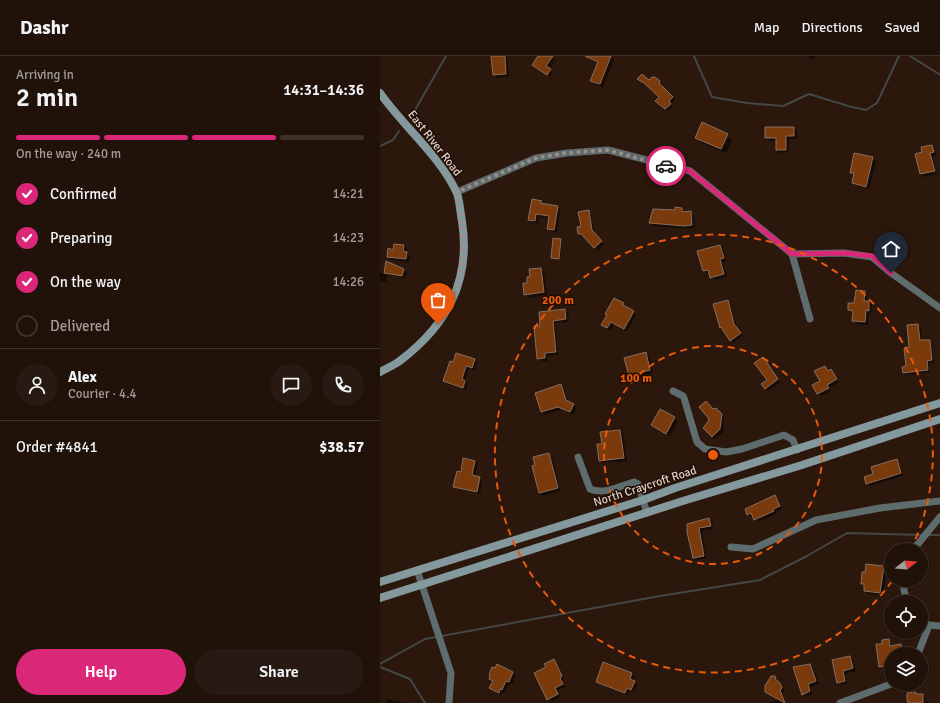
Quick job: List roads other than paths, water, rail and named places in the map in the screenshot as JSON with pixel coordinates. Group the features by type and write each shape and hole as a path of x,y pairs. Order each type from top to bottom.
{"main road":[{"name":"East River Road","path":"380,93 438,162 457,192 462,225 463,255 461,276 449,307 428,336 400,361 380,372"},
{"name":"North Craycroft Road","path":"380,582 643,500 940,403"},
{"path":"380,598 686,500 802,465 940,419"}],"street":[{"path":"457,192 536,158 566,153 608,150 690,171 792,254 810,319"},
{"path":"792,254 844,253 872,256 891,273 940,308"},
{"path":"673,391 683,396 696,442 705,449 726,452 742,449 784,435 793,440 797,450"},
{"path":"578,457 590,489 596,492 605,491 634,482 638,484 647,513"},
{"path":"731,547 752,549 816,520 880,508 940,501"},
{"path":"919,543 940,517"},
{"path":"417,570 451,673 449,703"},
{"path":"921,647 929,625 940,626"},
{"path":"840,703 884,687"}],"waterway":[{"path":"415,110 446,56"},
{"path":"694,56 712,97 747,103 783,106 809,94 866,110 877,103 899,56"},
{"path":"910,56 939,74"},
{"path":"380,146 393,140 399,131"},
{"path":"380,664 425,639 660,596 760,580 807,556 847,533 923,535"},
{"path":"929,535 940,535"},
{"path":"380,667 410,679 425,703"}]}
